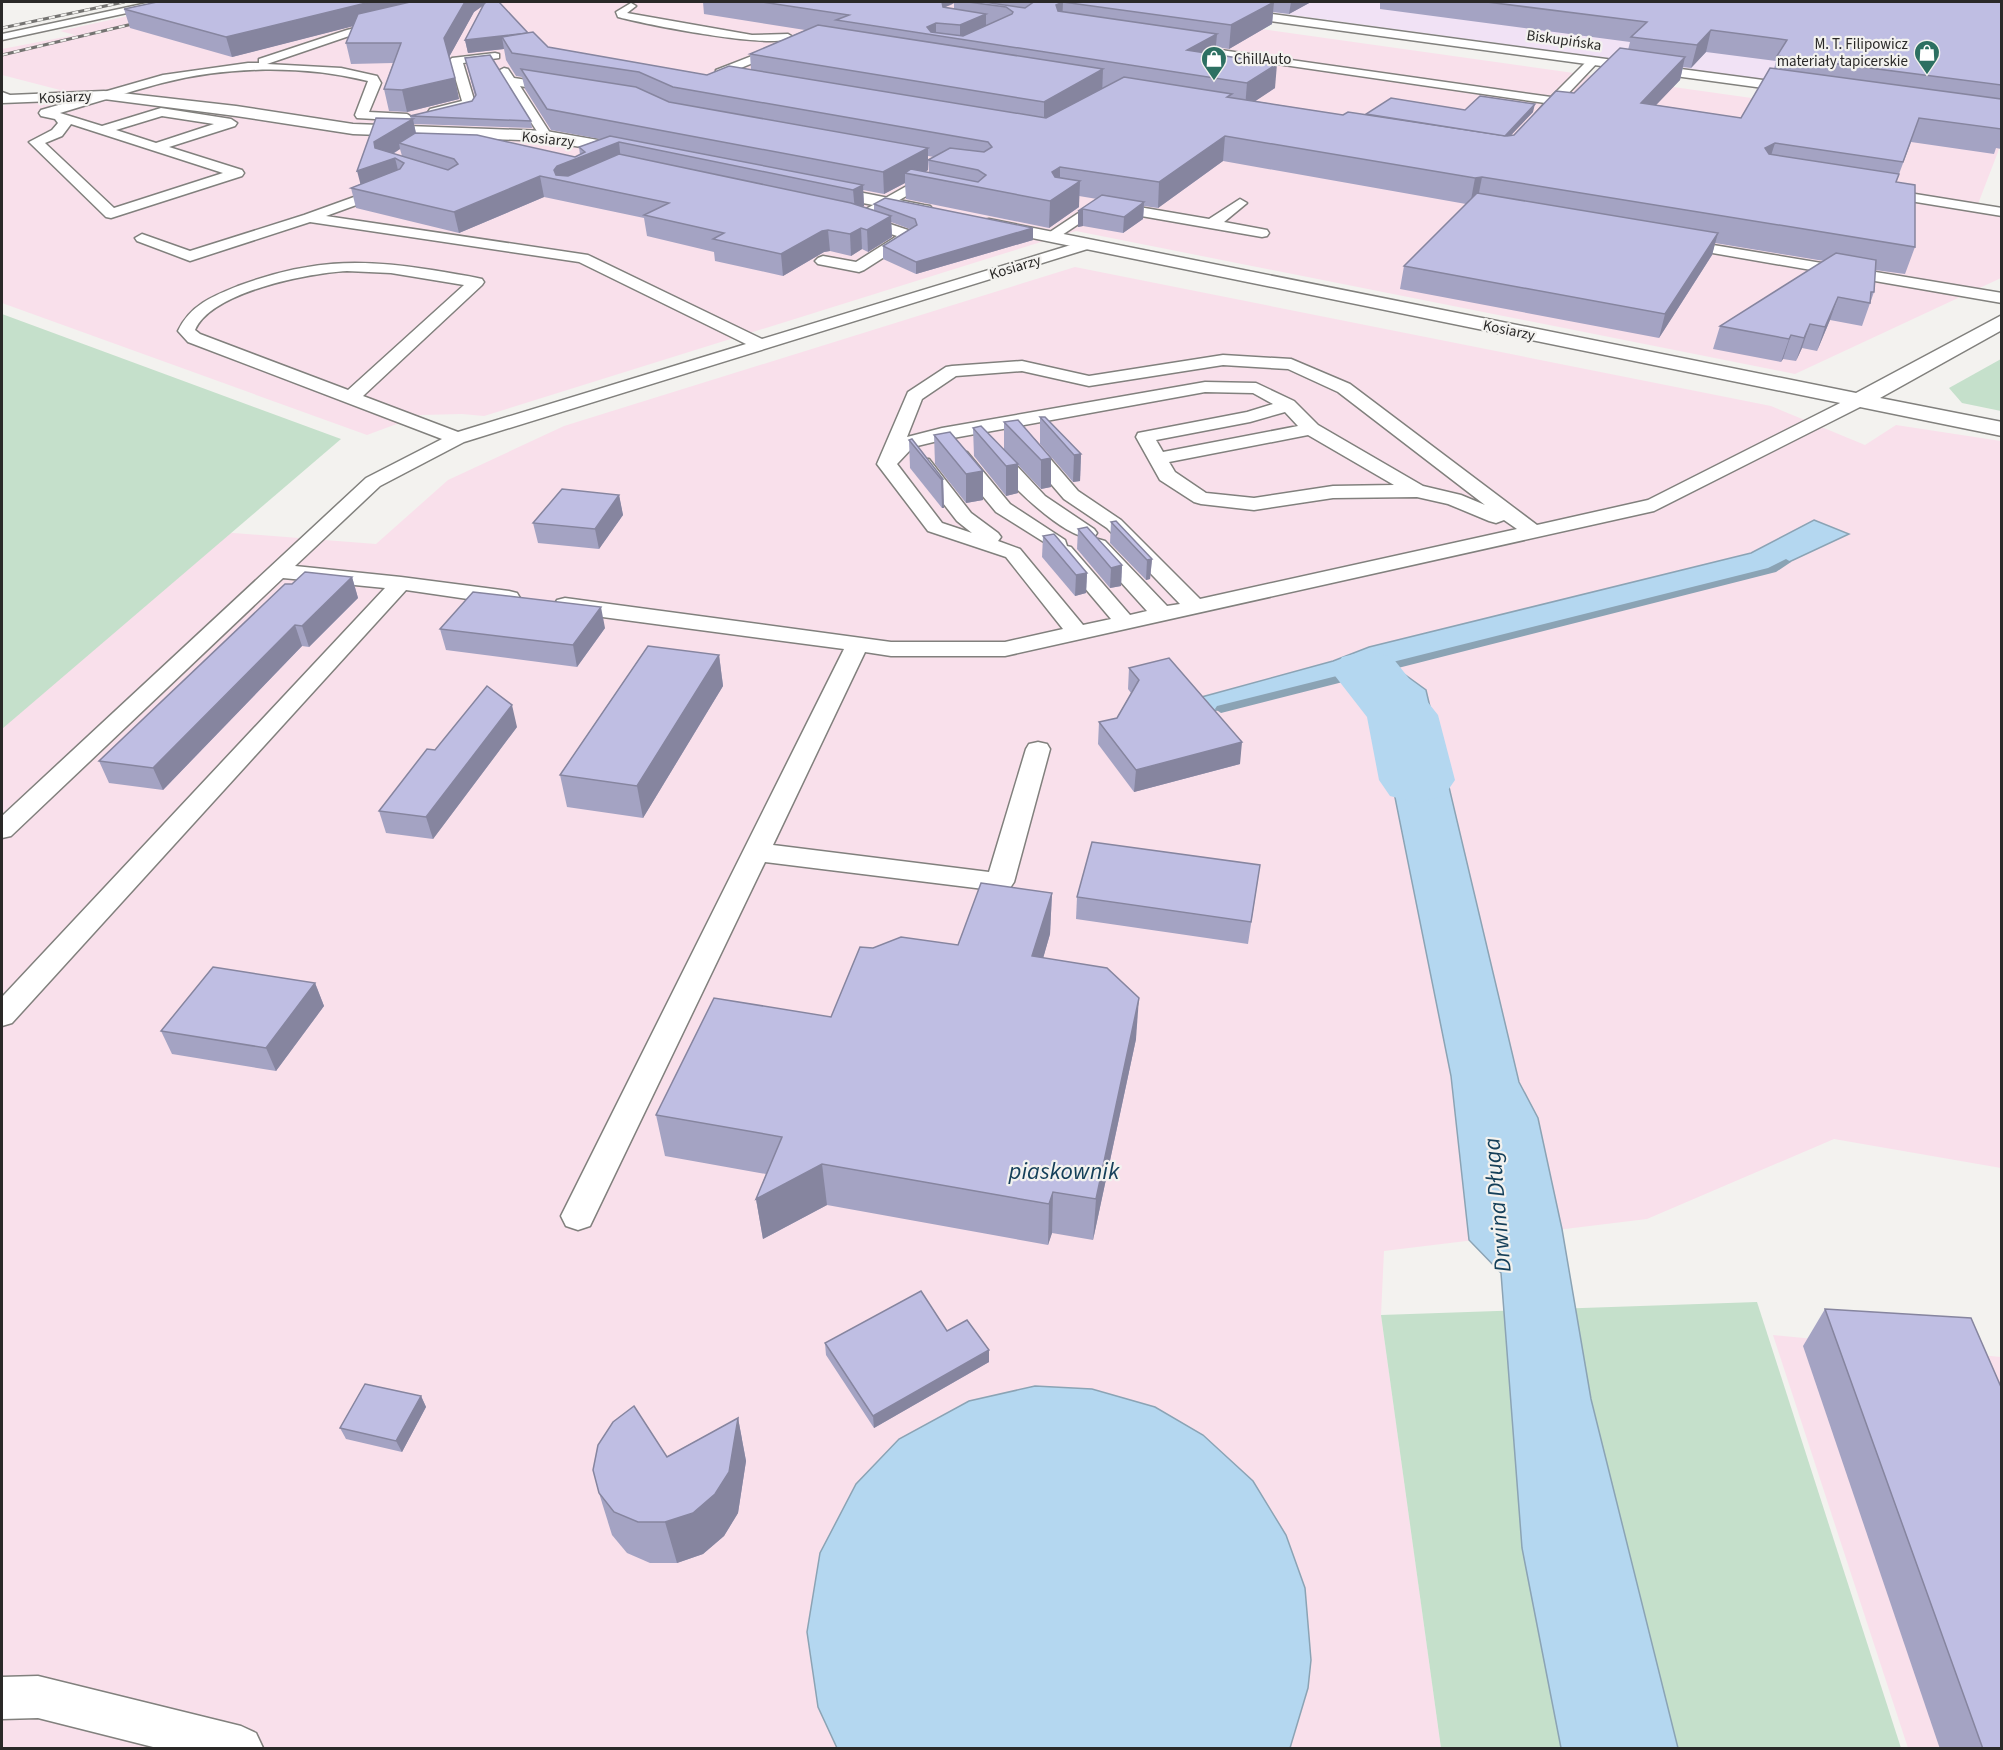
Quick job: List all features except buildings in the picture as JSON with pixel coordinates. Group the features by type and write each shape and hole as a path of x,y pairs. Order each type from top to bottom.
{"street":[{"name":"Biskupińska","path":"1159,2 1817,92"},
{"name":"Kosiarzy","path":"2,96 7,100 104,95 236,111 353,129 402,125 437,133 546,136 614,148 642,159"},
{"path":"802,185 939,213"},
{"name":"Kosiarzy","path":"973,220 2001,429"},
{"path":"1858,401 2001,321"}],"lane":[{"path":"2,37 164,2"},
{"path":"631,6 624,8 622,15 752,38 802,41 783,46 720,72 721,79 752,86"},
{"path":"59,116 65,123 57,133 36,142 111,214 237,173 59,116 45,113 164,79 248,66 351,32 403,18"},
{"path":"1168,46 1554,101"},
{"path":"248,66 341,71 374,79 375,83 361,115 402,125 473,107 459,56 499,55 510,81 546,136"},
{"path":"1532,124 1593,61"},
{"path":"510,81 576,91"},
{"path":"102,130 161,112 231,123 156,147"},
{"path":"416,146 437,133"},
{"path":"594,156 614,148"},
{"path":"823,261 860,267 909,235 851,216 884,202 948,167 925,162"},
{"path":"142,238 190,256 309,218 399,184"},
{"path":"908,189 931,193"},
{"path":"1861,189 2001,212"},
{"path":"1080,201 1262,233"},
{"path":"1212,224 1240,203"},
{"path":"1050,236 1098,204"},
{"path":"309,218 583,258 761,345"},
{"path":"1664,241 2001,298"},
{"name":"Kosiarzy","path":"2,830 374,482 457,438 1089,244"},
{"path":"350,398 476,282 363,266 316,270 265,281 209,304 196,313 189,322 186,331 194,338 350,398 457,438"},
{"path":"887,464 914,396 952,371 1022,366 1089,381 1223,360 1291,364 1344,388 1533,532"},
{"path":"1043,416 1089,381"},
{"path":"887,464 906,443 942,434 1205,387 1256,388 1288,405 1311,429 1417,491"},
{"path":"278,571 401,583 891,649 1005,649 1654,505 1858,401"},
{"path":"1288,405 1250,417 1145,437 1167,476 1201,498 1254,504 1334,492 1417,491 1454,499 1533,532"},
{"path":"1008,422 1071,495 1114,524 1196,607"},
{"path":"970,429 1038,500 1087,533 1162,614"},
{"path":"1158,459 1311,429"},
{"path":"942,434 1003,508 1058,544 1125,622"},
{"path":"906,443 964,518 1013,553 1078,633"},
{"path":"887,464 935,527 1013,553"},
{"path":"1071,495 1087,533"},
{"path":"1038,500 1058,544"},
{"path":"1003,508 1013,553"},
{"path":"964,518 1058,544"},
{"path":"2,1015 401,583"},
{"path":"578,1216 858,644"},
{"path":"756,852 1000,882 1038,748"},
{"path":"2,1698 39,1697 242,1749"}],"shaded area":[{"path":"191,2 1069,2 2001,133 2001,144 1978,204 2001,208 2001,278 1795,374 1076,231 484,416 421,415 367,435 2,303 2,106 60,90 2,75 2,49 75,35 60,31"},
{"path":"1197,2 1626,2 2001,112"},
{"path":"1075,267 1771,406 1865,445 1896,425 2001,441 2001,1168 1834,1139 1647,1219 1384,1251 1381,1315 1441,1748 2,1748 2,696 196,530 376,544 448,480 564,426"},
{"path":"1773,1335 2001,1357 2001,1748 1908,1748"}],"green space":[{"path":"2,314 341,439 2,729"},
{"path":"2001,359 2001,411 1962,403 1949,388"},
{"path":"1757,1302 1901,1748 1441,1748 1381,1315"}],"water":[{"path":"1814,520 1849,534 1772,570 1221,709 1199,714 1187,701 1333,661 1369,647 1751,553"},
{"path":"1400,671 1426,690 1519,1082 1538,1118 1562,1229 1591,1399 1678,1748 1561,1748 1522,1548 1501,1273 1469,1240 1451,1076 1375,698 1374,679"},
{"path":"1035,1386 1092,1389 1155,1407 1203,1435 1253,1481 1286,1535 1305,1588 1311,1660 1308,1688 1290,1748 837,1748 818,1707 807,1632 820,1553 856,1484 899,1439 969,1401"}],"waterway":[{"path":"1221,709 1772,570 1786,562"},
{"name":"Drwina Długa","path":"1367,672 1402,715 1417,780"}],"railway":[{"path":"2,28 124,2"},
{"path":"2,55 145,21"}],"place":[{"name":"M. T. Filipowicz materiały tapicerskie","path":"1927,76"},
{"name":"ChillAuto","path":"1214,82"}],"water label":[{"name":"piaskownik","path":"1064,1171"}]}
